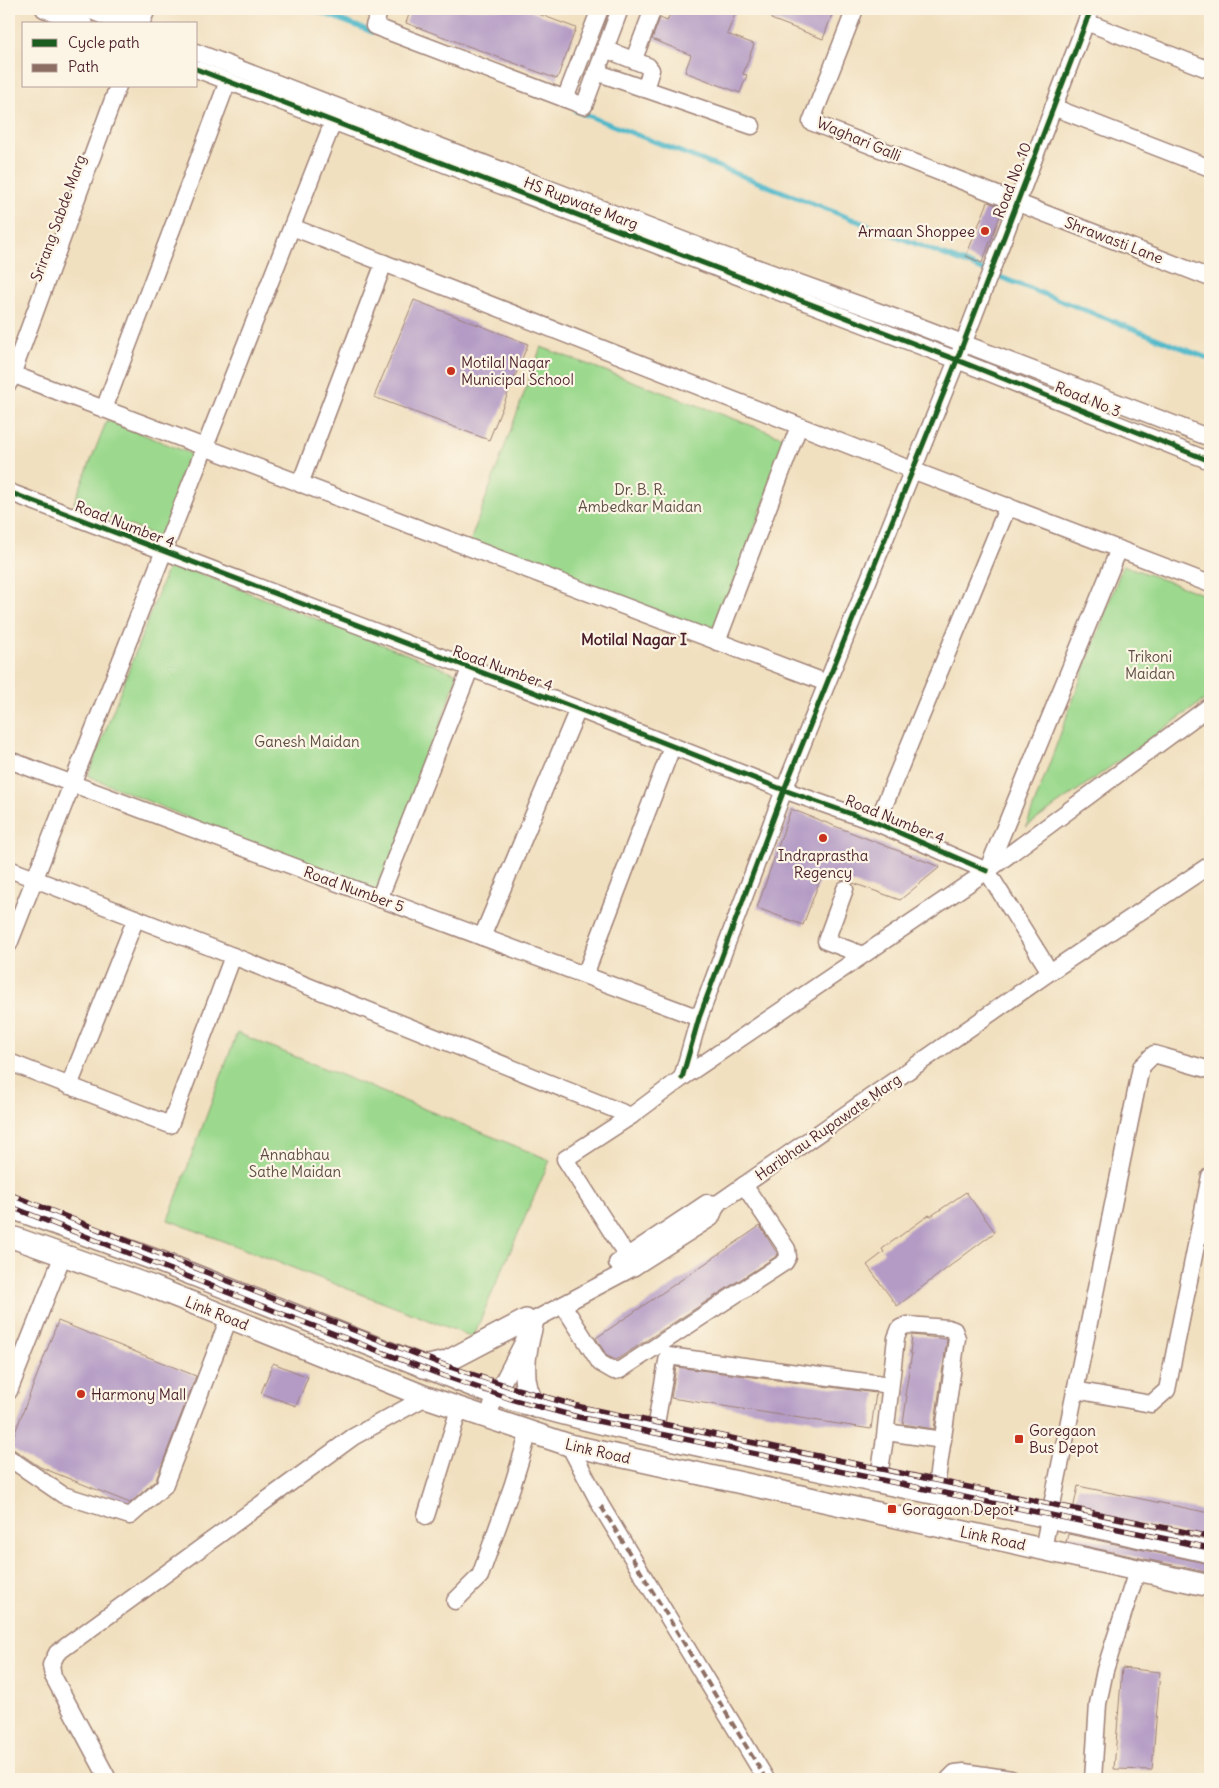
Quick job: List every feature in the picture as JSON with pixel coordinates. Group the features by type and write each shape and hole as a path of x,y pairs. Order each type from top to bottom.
{"main road":[{"name":"Link Road","path":"9,1207 161,1262 492,1394 536,1407 702,1447 881,1482 1210,1552"},
{"name":"Link Road","path":"9,1236 153,1287 426,1397 569,1445 1210,1586"},
{"path":"424,1367 446,1362 529,1322"},
{"path":"529,1322 525,1353 526,1387 536,1407"},
{"path":"695,1473 702,1447"},
{"path":"879,1513 881,1482"}],"street":[{"path":"44,9 79,22"},
{"path":"86,9 120,18 132,19 137,22"},
{"path":"141,22 147,9"},
{"path":"380,9 374,26 565,99 584,106 618,15 598,12 565,99"},
{"path":"634,59 653,9"},
{"name":"Waghari Galli","path":"855,9 811,122 1017,203"},
{"path":"1088,15 1210,70"},
{"name":"Road No. 10","path":"682,1078 699,1018 784,790 957,360 1088,15"},
{"path":"605,49 648,66 651,70 645,89"},
{"path":"9,944 336,114 205,67 198,55"},
{"name":"HS Rupwate Marg","path":"205,67 228,81 336,114 702,255 837,314 957,360"},
{"path":"596,72 752,126"},
{"path":"104,409 228,81"},
{"path":"111,90 10,377 104,409 827,683"},
{"name":"Srirang Sabde Marg","path":"9,351 111,90"},
{"path":"1053,107 1210,168"},
{"name":"Shrawasti Lane","path":"1017,203 1210,278"},
{"path":"292,226 799,426 1210,584"},
{"path":"702,255 843,299 1210,438"},
{"path":"300,484 384,263"},
{"path":"837,314 843,299"},
{"name":"Road No 3","path":"957,360 1210,461"},
{"path":"717,642 799,426"},
{"name":"Road Number 4","path":"9,492 578,709 784,790 877,823 987,870"},
{"path":"877,823 1008,506"},
{"path":"987,870 1119,549"},
{"path":"379,899 470,669"},
{"path":"426,1516 474,1414 492,1394 534,1311 630,1262 565,1159 631,1116 682,1078 987,870 1210,706"},
{"path":"482,937 578,709"},
{"path":"585,975 672,747"},
{"name":"Road Number 5","path":"9,760 699,1018"},
{"name":"Haribhau Rupawate Marg","path":"529,1322 563,1305 630,1262 711,1218 717,1204 1050,972 1210,865"},
{"path":"9,869 233,956 631,1116"},
{"path":"987,870 1050,972"},
{"path":"845,889 826,941 864,955"},
{"path":"69,1086 136,918"},
{"path":"9,1062 170,1125 233,956"},
{"path":"1043,1549 1141,1067 1154,1054 1210,1070"},
{"path":"1075,1390 1151,1404 1167,1390 1210,1176"},
{"path":"563,1305 600,1363 614,1371 625,1368 665,1349 785,1262 788,1257 787,1248 744,1185"},
{"path":"9,1391 63,1255"},
{"path":"9,1458 63,1495 130,1516 164,1486 229,1318"},
{"path":"881,1482 890,1385 896,1338 900,1328 907,1325 948,1328 954,1330 957,1338 935,1494"},
{"path":"665,1349 890,1385"},
{"path":"654,1435 665,1349"},
{"path":"108,1779 53,1676 51,1665 57,1654 353,1438 426,1397"},
{"path":"455,1601 480,1576 512,1487 529,1432"},
{"path":"886,1432 943,1440"},
{"path":"569,1445 601,1506 766,1779"},
{"path":"1093,1779 1098,1704 1105,1670 1137,1571"},
{"path":"949,1779 955,1773 964,1772 1011,1779"}],"green space":[{"name":"Dr. B. R. Ambedkar Maidan","path":"541,347 788,439 712,640 468,547"},
{"path":"107,420 194,455 161,538 74,503"},
{"name":"Ganesh Maidan","path":"170,562 458,674 379,898 88,776"},
{"name":"Trikoni Maidan","path":"1123,565 1210,597 1210,696 1026,827"},
{"name":"Annabhau Sathe Maidan","path":"237,1033 550,1160 473,1337 168,1220"}],"building":[{"path":"411,9 525,9 576,28 557,79 406,23"},
{"path":"672,9 737,9 727,34 754,44 743,74 747,75 740,93 685,72 691,55 652,39 660,18 667,21"},
{"path":"775,9 834,9 823,39 771,19"},
{"name":"Armaan Shoppee","path":"988,202 1003,208 982,263 966,256"},
{"name":"Motilal Nagar Municipal School","path":"414,300 528,344 489,440 374,397"},
{"name":"Indraprastha Regency","path":"791,809 940,867 900,900 823,872 803,925 757,908"},
{"path":"966,1192 995,1232 897,1306 867,1265 884,1252 882,1249 929,1215 931,1216"},
{"path":"760,1226 778,1255 616,1360 607,1356 596,1338"},
{"path":"58,1321 196,1376 156,1480 130,1503 40,1467 9,1448"},
{"path":"912,1335 947,1339 934,1429 903,1424 907,1396 905,1395 912,1353 910,1353"},
{"path":"273,1363 308,1377 296,1406 261,1393"},
{"path":"676,1367 876,1393 871,1429 671,1398"},
{"path":"1078,1486 1210,1513 1210,1539 1073,1510"},
{"path":"1068,1534 1210,1564 1210,1573 1066,1542"},
{"path":"1122,1668 1160,1672 1152,1770 1114,1769"}],"waterway":[{"path":"312,9 372,32"},
{"path":"576,111 1210,359"}],"railway":[{"path":"9,1194 447,1366 517,1389 581,1407 1210,1537"},
{"path":"9,1206 285,1315 444,1376 514,1400 578,1417 1210,1548"}],"marked path":[{"path":"601,1506 766,1779"}],"cycle path":[{"path":"682,1078 699,1018 784,790 957,360 1091,9"},
{"path":"198,70 957,360 1210,461"},
{"path":"9,492 578,709 784,790 877,823 987,871"}],"place":[{"name":"Armaan Shoppee","path":"985,231"},
{"name":"Motilal Nagar Municipal School","path":"451,371"},
{"name":"Indraprastha Regency","path":"823,838"},
{"name":"Harmony Mall","path":"81,1394"},
{"name":"Goregaon Bus Depot","path":"1019,1439"},
{"name":"Goragaon Depot","path":"892,1509"}],"district":[{"name":"Motilal Nagar I","path":"634,639"}]}
